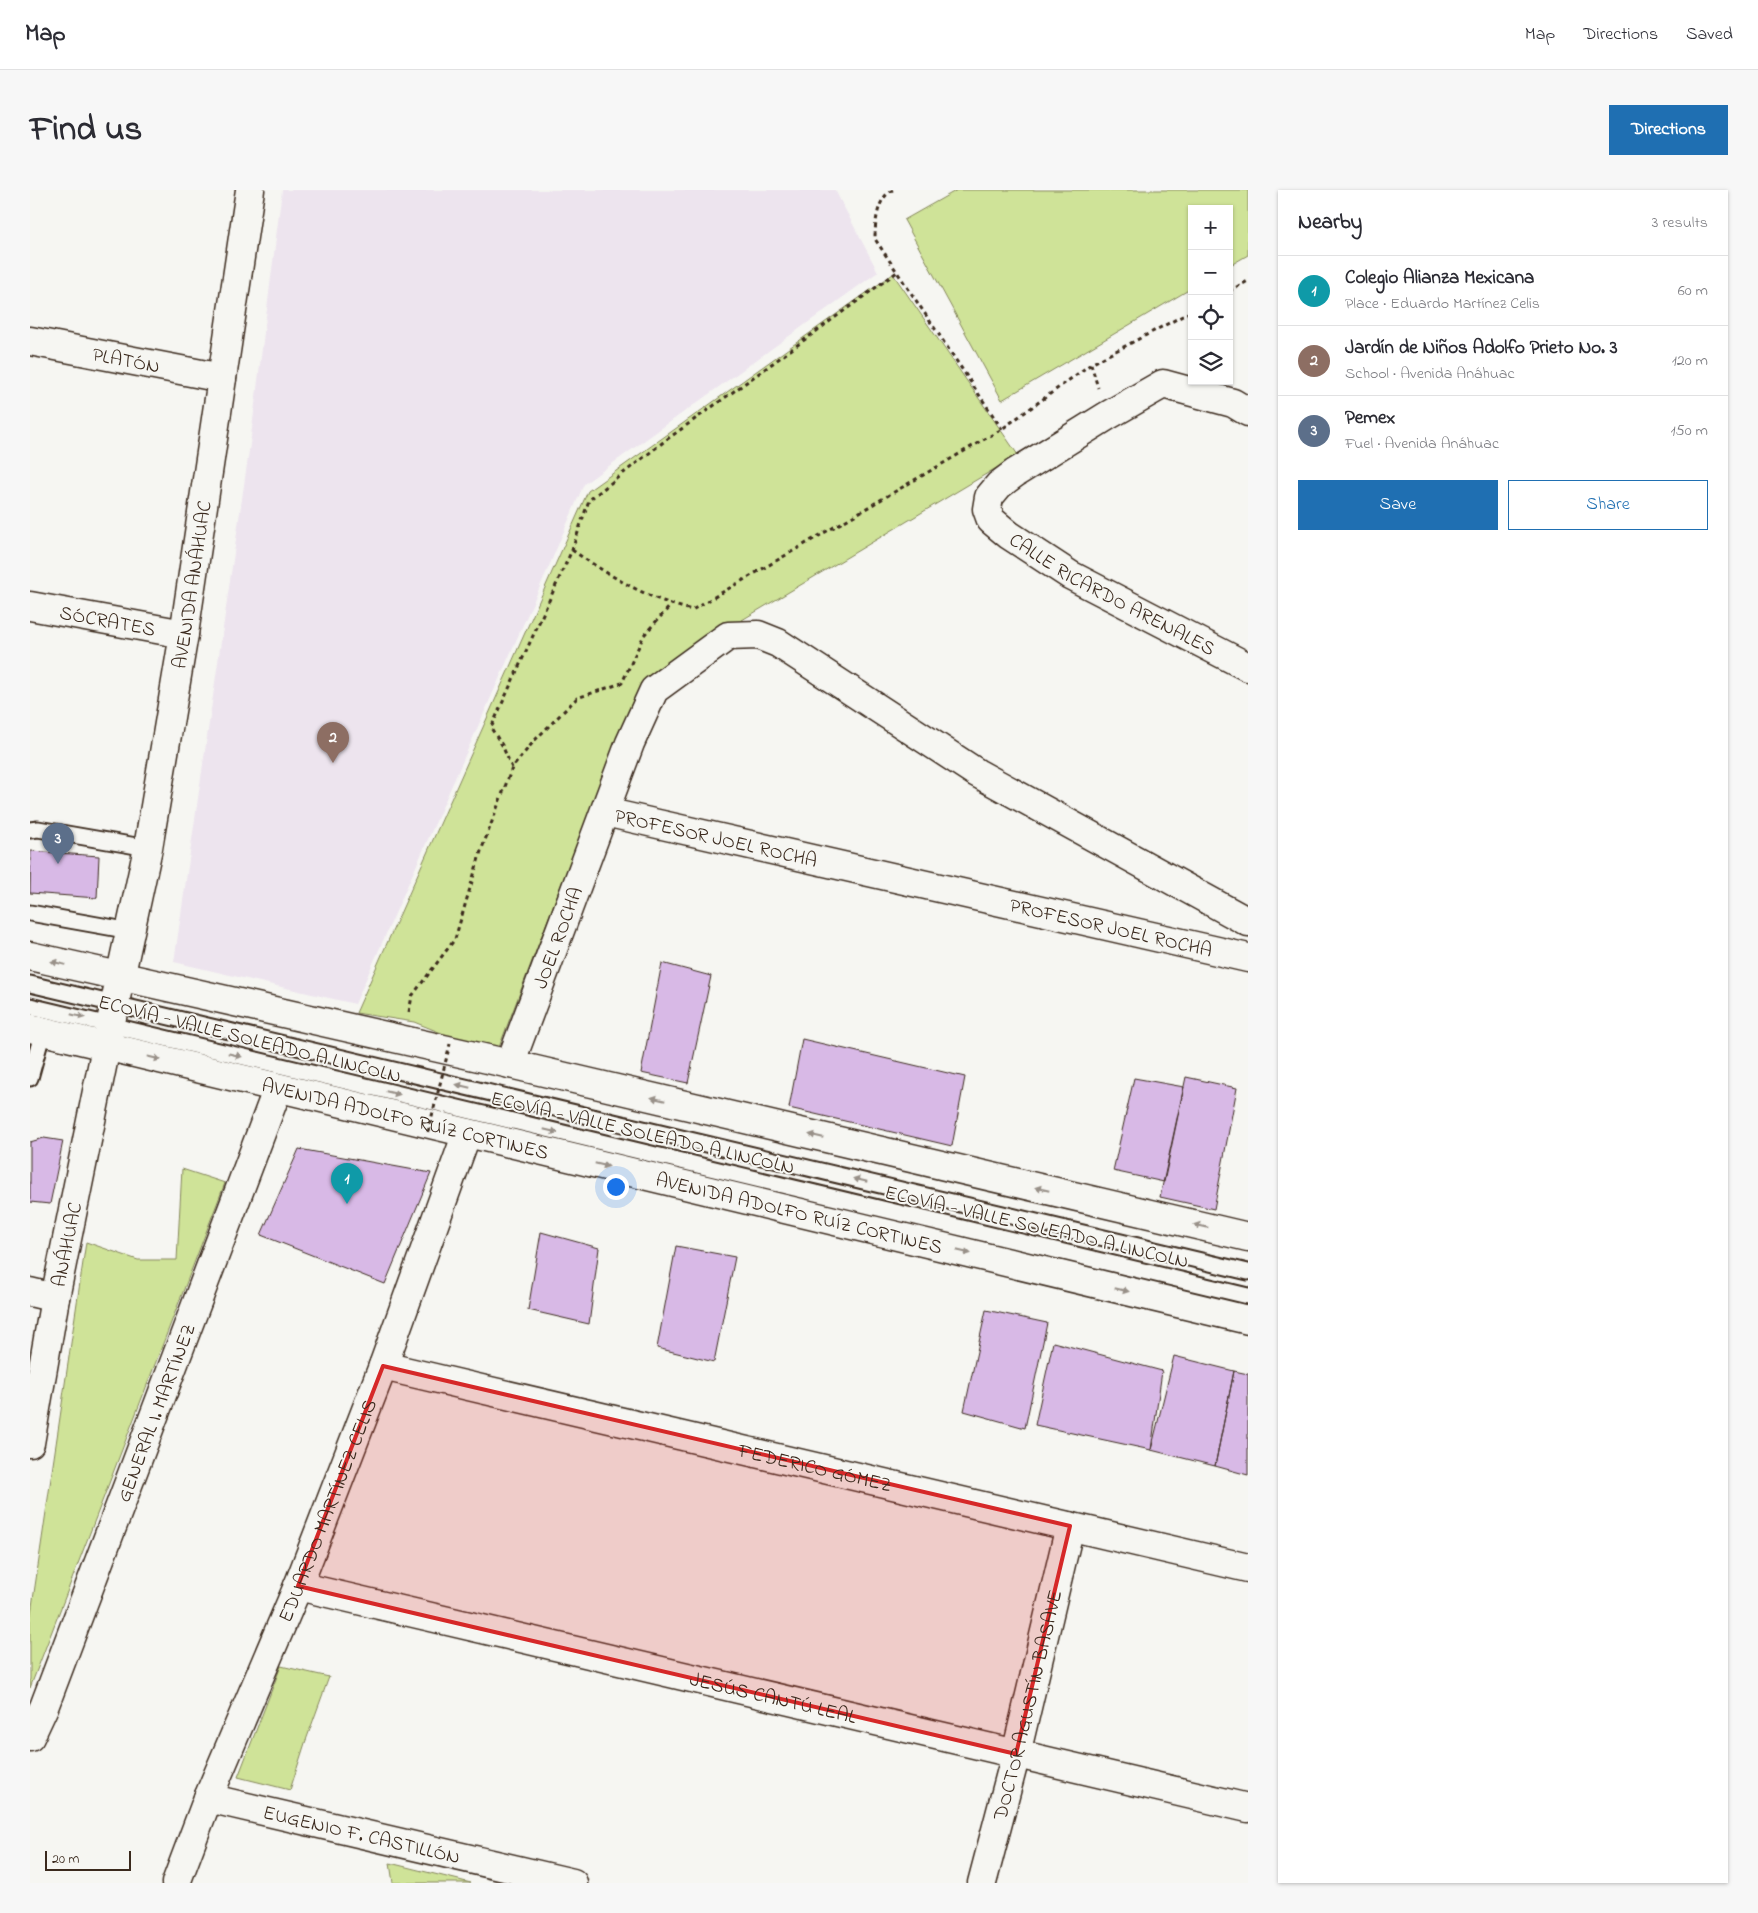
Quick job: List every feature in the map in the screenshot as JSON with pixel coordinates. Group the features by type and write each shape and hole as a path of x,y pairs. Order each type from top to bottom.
{"street":[{"name":"AVENIDA ANÁHUAC","path":"120,978 148,848 184,634 250,190"},
{"name":"PLATÓN","path":"30,341 222,378"},
{"name":"CALLE RICARDO ARENALES","path":"1248,412 1233,403 1163,384 1015,473 999,485 989,497 987,509 991,520 1009,535 1070,575 1248,667"},
{"name":"SÓCRATES","path":"30,606 184,634"},
{"name":"PROFESOR JOEL ROCHA","path":"1248,922 977,773 778,643 758,635 728,636 654,690 630,743 605,812 1248,958"},
{"name":"JOEL ROCHA","path":"510,1064 605,812"},
{"path":"30,956 120,978 510,1064 1248,1237"},
{"name":"ANÁHUAC","path":"30,1443 42,1295 111,1025 120,978"},
{"name":"AVENIDA ADOLFO RUÍZ CORTINES","path":"37,1030 111,1025 278,1088 1248,1320"},
{"name":"GENERAL I. MARTÍNEZ","path":"30,1737 44,1707 278,1088"},
{"name":"EDUARDO MARTÍNEZ CELIS","path":"176,1883 208,1798 298,1586 383,1366 466,1133"},
{"name":"FEDERICO GÓMEZ","path":"383,1366 1248,1568"},
{"name":"DOCTOR AGUSTÍN BASAVE","path":"982,1883 1016,1754 1070,1526"},
{"name":"JESÚS CANTÚ LEAL","path":"298,1586 1248,1808"},
{"name":"EUGENIO F. CASTILLÓN","path":"208,1798 573,1883"}],"lane":[{"path":"30,830 38,828 148,848"},
{"path":"30,913 131,931"},
{"path":"30,984 111,1025 1248,1272"},
{"name":"ECOVÍA - VALLE SOLEADO A LINCOLN","path":"30,1006 1248,1296"},
{"path":"30,1078 37,1030"}],"path":[{"path":"893,190 888,191 877,215 875,239 1002,429"},
{"path":"512,768 502,745 491,728 572,550 589,500 666,440 897,272"},
{"path":"1233,289 1248,280"},
{"path":"572,550 606,573 671,605 692,610 1002,429 1091,364 1188,313"},
{"path":"409,1013 412,996 455,939 481,851 512,768 534,741 577,698 622,684 644,635 671,605"},
{"path":"428,1132 450,1044"}],"highlighted area":[{"path":"383,1366 1070,1526 1016,1754 298,1586"}],"shaded area":[{"path":"282,190 835,190 878,272 584,484 355,1004 174,962 250,444"}],"green space":[{"path":"957,190 1248,190 1248,255 1233,264 1233,205 1188,205 1188,290 1002,400 904,220"},
{"path":"893,274 1018,455 650,675 593,802 496,1055 414,1022 356,1013 588,491"},
{"path":"182,1169 225,1183 30,1688 30,1620 86,1242 138,1260 177,1260"},
{"path":"281,1666 329,1677 290,1790 238,1777"},
{"path":"390,1863 471,1883 393,1883"}],"building":[{"path":"31,851 99,856 97,898 30,893"},
{"path":"662,963 711,976 688,1083 641,1073"},
{"path":"802,1039 965,1077 952,1146 789,1108"},
{"path":"1186,1077 1237,1088 1214,1209 1160,1197"},
{"path":"1134,1078 1184,1087 1164,1182 1113,1171"},
{"path":"44,1138 63,1141 50,1204 30,1202 30,1142"},
{"path":"299,1149 431,1173 385,1284 261,1235"},
{"path":"541,1232 599,1248 589,1324 528,1310"},
{"path":"676,1246 735,1257 714,1362 657,1348"},
{"path":"986,1310 1047,1323 1025,1428 964,1411"},
{"path":"1053,1342 1162,1371 1151,1450 1035,1425"},
{"path":"1174,1356 1234,1371 1215,1466 1151,1450"},
{"path":"1234,1371 1248,1374 1248,1475 1215,1466"}],"place":[{"name":"Jardín de Niños Adolfo Prieto No. 3","path":"333,763"},
{"name":"Pemex","path":"58,864"},
{"name":"Colegio Alianza Mexicana","path":"347,1204"}]}
